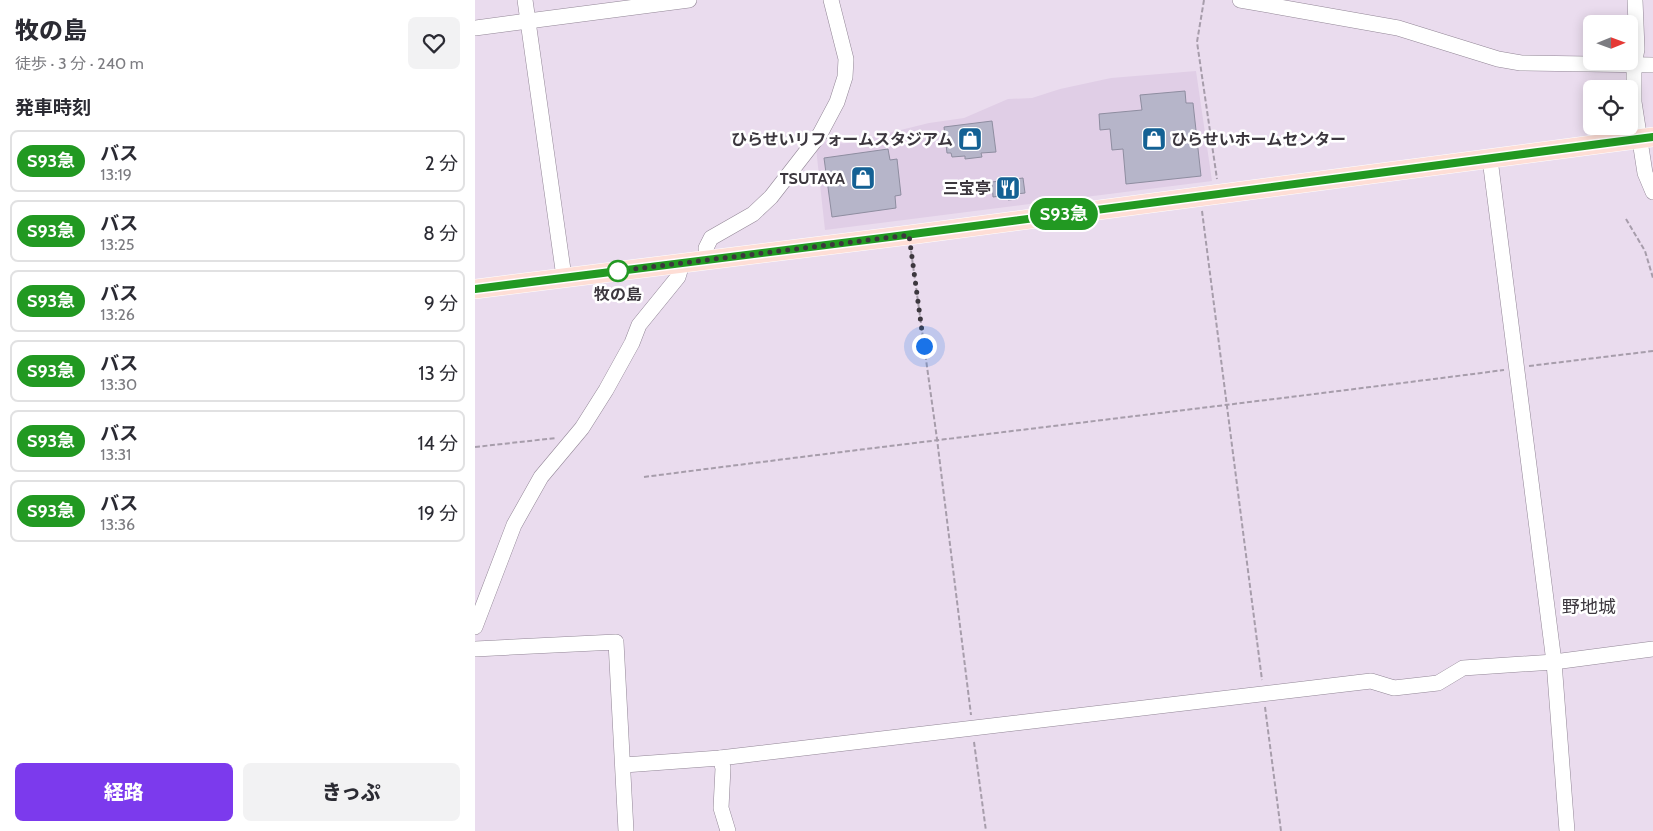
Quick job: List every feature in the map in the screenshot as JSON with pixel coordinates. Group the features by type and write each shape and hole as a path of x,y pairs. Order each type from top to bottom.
{"main road":[{"path":"475,289 909,235 1646,137"}],"street":[{"path":"525,0 564,277"},
{"path":"475,28 689,0"},
{"path":"707,261 706,248 711,238 753,214 771,197 820,134 837,102 845,77 846,59 831,0"},
{"path":"1239,0 1398,28 1497,59 1521,63 1583,64"},
{"path":"1635,0 1636,15"},
{"path":"1638,65 1653,65"},
{"path":"1634,70 1634,102 1646,137 1645,173 1653,192"},
{"path":"1490,159 1554,662 1567,831"},
{"path":"475,627 514,525 541,477 582,428 606,390 632,343 639,325 678,278 682,264"},
{"path":"475,649 616,642 626,831"},
{"path":"624,765 721,758 1371,681 1394,688 1438,684 1463,668 1554,662 1653,649"},
{"path":"721,758 723,768 721,808 728,831"}],"path":[{"path":"1204,0 1197,42 1219,194"},
{"path":"1200,196 1281,831"},
{"path":"1626,219 1645,251 1653,278"},
{"path":"909,235 937,439 986,831"},
{"path":"644,477 937,439 1227,406 1653,351"},
{"path":"475,447 558,438 568,445"}],"shaded area":[{"path":"1196,71 1212,181 825,230 816,148 822,140 831,144 848,143 929,123 964,118 1008,99 1032,98 1060,89 1111,78"}],"building":[{"name":"ひらせいホームセンター","path":"1185,91 1186,103 1193,103 1201,176 1126,184 1123,149 1112,150 1110,129 1100,130 1099,114 1142,110 1140,95"},
{"name":"ひらせいリフォームスタジアム","path":"992,121 996,152 981,153 982,157 965,159 965,156 952,157 951,153 947,153 944,127"},
{"name":"TSUTAYA","path":"888,149 890,160 897,159 901,195 895,196 896,208 832,217 824,158"},
{"name":"三宝亭","path":"1023,178 1025,193 1016,194 1017,199 1008,200 1008,195 993,197 992,182"}],"bus line":[{"name":"S93急","path":"475,289 890,237 1653,137"}],"place":[{"name":"ひらせいリフォームスタジアム","path":"970,139"},
{"name":"ひらせいホームセンター","path":"1154,139"},
{"name":"TSUTAYA","path":"863,178"},
{"name":"三宝亭","path":"1008,188"},
{"name":"牧の島","path":"618,271"}],"district":[{"name":"野地城","path":"1589,607"}],"route":[{"path":"618,271 909,235 924,346"}]}
